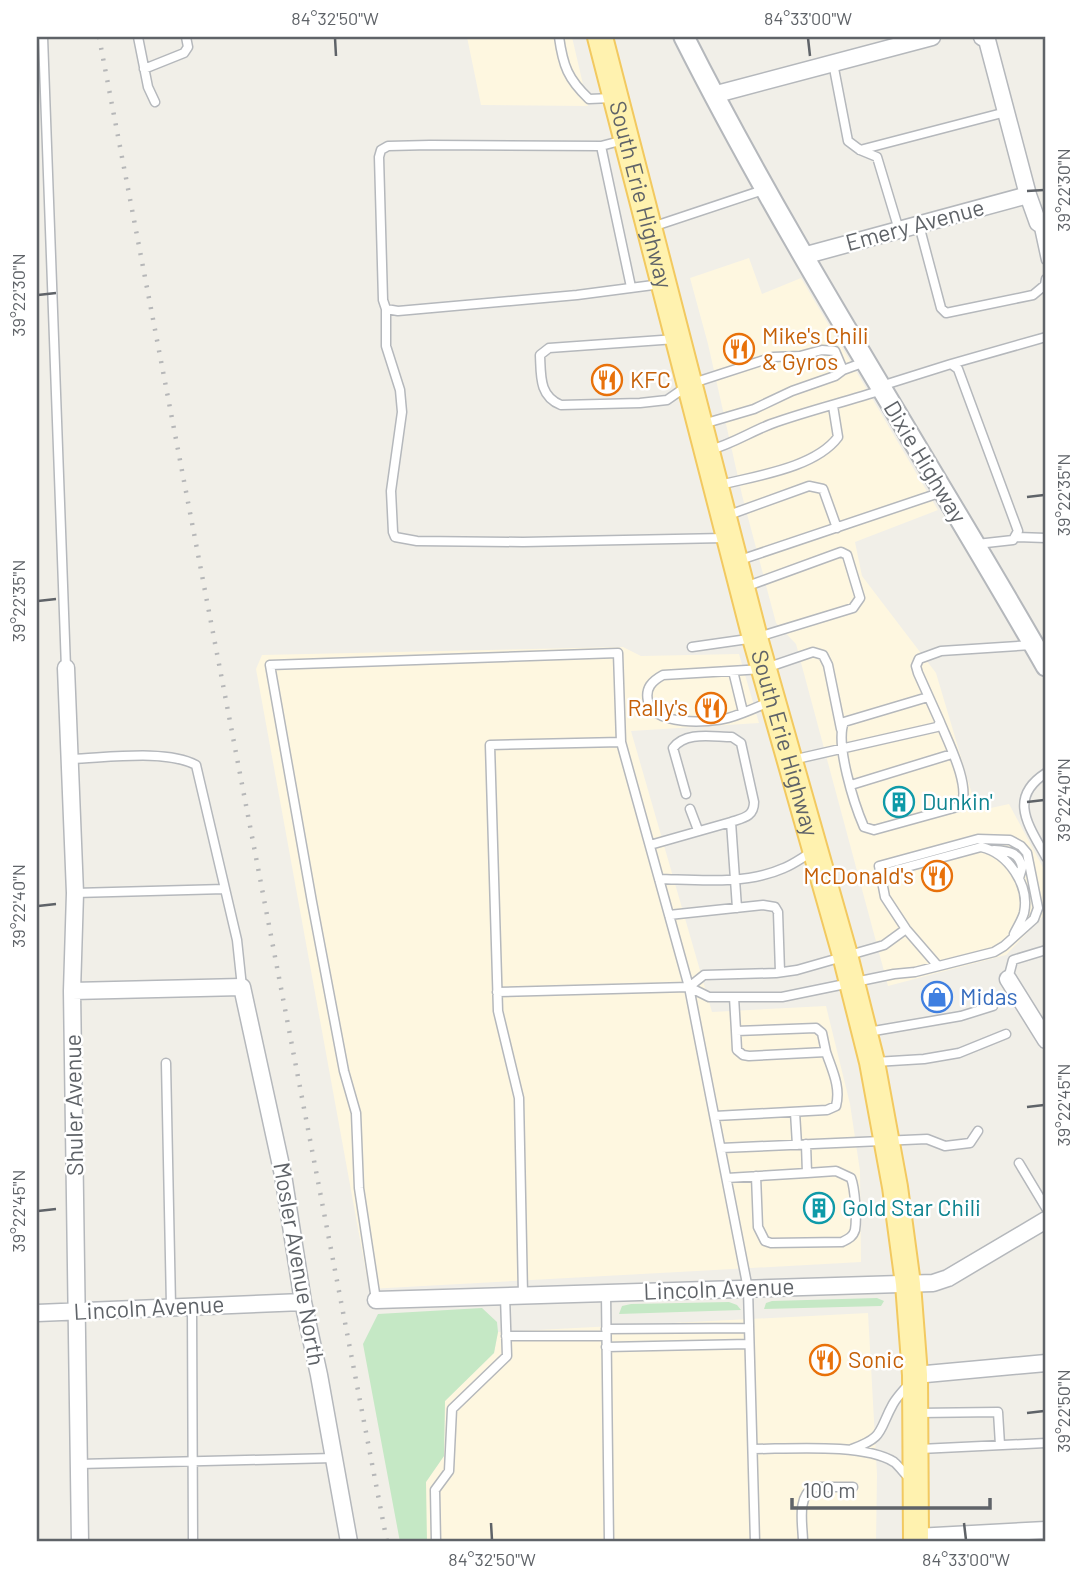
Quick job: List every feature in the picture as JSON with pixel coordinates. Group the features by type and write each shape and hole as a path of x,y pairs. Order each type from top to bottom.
{"main road":[{"name":"South Erie Highway","path":"600,37 755,638 866,1033 887,1140 908,1284 915,1375 916,1540"}],"street":[{"name":"Dixie Highway","path":"684,37 713,95 803,256 1046,666"},
{"path":"713,95 932,37"},
{"path":"982,37 987,40 1028,195 1038,223"},
{"name":"Emery Avenue","path":"803,256 1028,195"},
{"name":"Shuler Avenue","path":"66,668 72,759 75,893 72,991 80,1542"},
{"path":"1008,979 1046,1040"},
{"path":"72,991 242,987"},
{"name":"Mosler Avenue North","path":"242,987 283,1175 303,1302 349,1542"},
{"name":"Lincoln Avenue","path":"376,1300 933,1283 948,1278 1046,1220"},
{"name":"Lincoln Avenue","path":"37,1313 303,1302"},
{"path":"915,1375 1046,1363"},
{"path":"916,1540 1046,1530"}],"lane":[{"path":"43,37 66,668"},
{"path":"138,37 148,87 155,102"},
{"path":"144,69 184,53 188,47 186,37"},
{"path":"558,37 563,64 575,85 589,99 616,97"},
{"path":"833,63 848,141 877,157 899,230"},
{"path":"860,150 1006,112"},
{"path":"626,139 601,146 430,145 388,146 381,150 379,157 386,346 400,390 402,412 391,491 395,537 417,541 523,542 729,538 837,528 942,492"},
{"path":"601,146 631,287"},
{"path":"650,228 766,189"},
{"path":"1038,223 1046,260"},
{"path":"919,225 941,308 946,313 1032,295 1045,285 1046,279"},
{"path":"386,309 411,310 664,284"},
{"path":"707,451 724,446 757,429 833,406 951,364 1046,337"},
{"path":"678,339 549,348 540,355 541,385 552,401 561,405 667,400 690,384 773,356 800,356 822,350 835,351 855,344"},
{"path":"835,351 844,370"},
{"path":"700,425 754,409 865,362"},
{"path":"951,364 958,369 1018,531 1017,537"},
{"path":"716,486 765,474 823,452 838,437 833,406"},
{"path":"729,538 809,486 823,489 837,528"},
{"path":"974,544 1013,540 1017,537 1046,538"},
{"path":"692,647 755,638 853,608 860,598 847,555 841,552 742,588"},
{"path":"773,701 724,719 669,720 654,713 648,703 648,691 652,682 663,675 764,669 813,652 823,655 828,665 851,785 864,827 874,830 961,806 965,799 962,779 916,666 919,659 941,651 1034,645"},
{"path":"376,1300 359,1188 356,1113 344,1071 270,666 618,653 621,742 689,987 748,1289 755,1542"},
{"path":"733,671 743,712"},
{"path":"841,729 844,722 928,697"},
{"path":"789,761 937,727 940,722"},
{"path":"650,845 750,815 754,809 741,743 732,737 689,737 678,741 673,748 686,794"},
{"path":"523,1296 519,1098 498,1011 491,745 621,742"},
{"path":"851,785 952,754"},
{"path":"72,759 166,756 196,765 237,940 242,987"},
{"path":"1046,774 1035,780 1024,798 1024,818 1046,857"},
{"path":"691,809 698,830"},
{"path":"732,822 737,908"},
{"path":"497,992 689,987 709,997 793,996 938,966 995,952 1034,919 1038,908 1027,853 1021,846 1010,840 978,839 879,866 885,897 906,929 938,966"},
{"path":"881,874 981,847 994,850 1019,878 1024,915 1013,937"},
{"path":"659,879 734,879 783,869 815,850"},
{"path":"75,893 225,889"},
{"path":"669,915 763,905 775,907 778,912 780,972"},
{"path":"689,987 704,975 797,970 884,944 906,929"},
{"path":"1008,979 1013,960 1046,950"},
{"path":"734,997 737,1050 743,1055 826,1052"},
{"path":"866,1033 961,1016 993,1006"},
{"path":"715,1116 827,1110 836,1106 837,1084 821,1033 816,1028 736,1031"},
{"path":"872,1062 924,1059 959,1053 1006,1034"},
{"path":"166,1063 171,1306"},
{"path":"795,1112 807,1173"},
{"path":"721,1149 928,1139 945,1146 970,1143 978,1131"},
{"path":"1019,1163 1046,1208"},
{"path":"727,1178 755,1176 836,1171 851,1178 855,1231 851,1238 842,1242 765,1241 758,1227 755,1176"},
{"path":"606,1293 609,1542"},
{"path":"436,1542 435,1490 449,1471 452,1409 507,1356 505,1296"},
{"path":"191,1306 193,1542"},
{"path":"506,1336 749,1328"},
{"path":"606,1347 750,1344"},
{"path":"849,1450 870,1442 883,1430 893,1404 915,1375"},
{"path":"915,1413 998,1412 1000,1445"},
{"path":"915,1450 1046,1443"},
{"path":"753,1449 849,1450 874,1454 895,1462 916,1485"},
{"path":"79,1464 334,1458"},
{"path":"803,1542 803,1503 808,1489 814,1486 853,1487"}],"shaded area":[{"path":"467,37 572,37 588,106 481,105"},
{"path":"749,258 762,294 801,278 938,510 855,542 862,576 936,673 977,811 1009,804 1046,873 1046,913 1006,955 888,986 796,644 776,623 690,278"},
{"path":"623,647 641,656 739,654 759,723 631,731 712,1012 826,1006 850,1104 860,1171 861,1262 369,1289 256,669 262,655"},
{"path":"868,1313 877,1474 876,1542 426,1542 426,1482 444,1456 445,1401 494,1353 498,1332"}],"green space":[{"path":"877,1298 884,1301 881,1306 764,1309 766,1303 772,1301"},
{"path":"729,1302 741,1310 619,1314 622,1306 631,1304"},
{"path":"482,1308 497,1322 494,1353 445,1401 444,1456 426,1482 427,1542 400,1542 363,1344 378,1314"}],"railway":[{"path":"99,37 387,1542"}],"place":[{"name":"Mike's Chili & Gyros","path":"739,349"},
{"name":"KFC","path":"607,380"},
{"name":"Rally's","path":"711,708"},
{"name":"Dunkin'","path":"899,802"},
{"name":"McDonald's","path":"937,876"},
{"name":"Midas","path":"937,997"},
{"name":"Gold Star Chili","path":"819,1208"},
{"name":"Sonic","path":"825,1360"}]}
